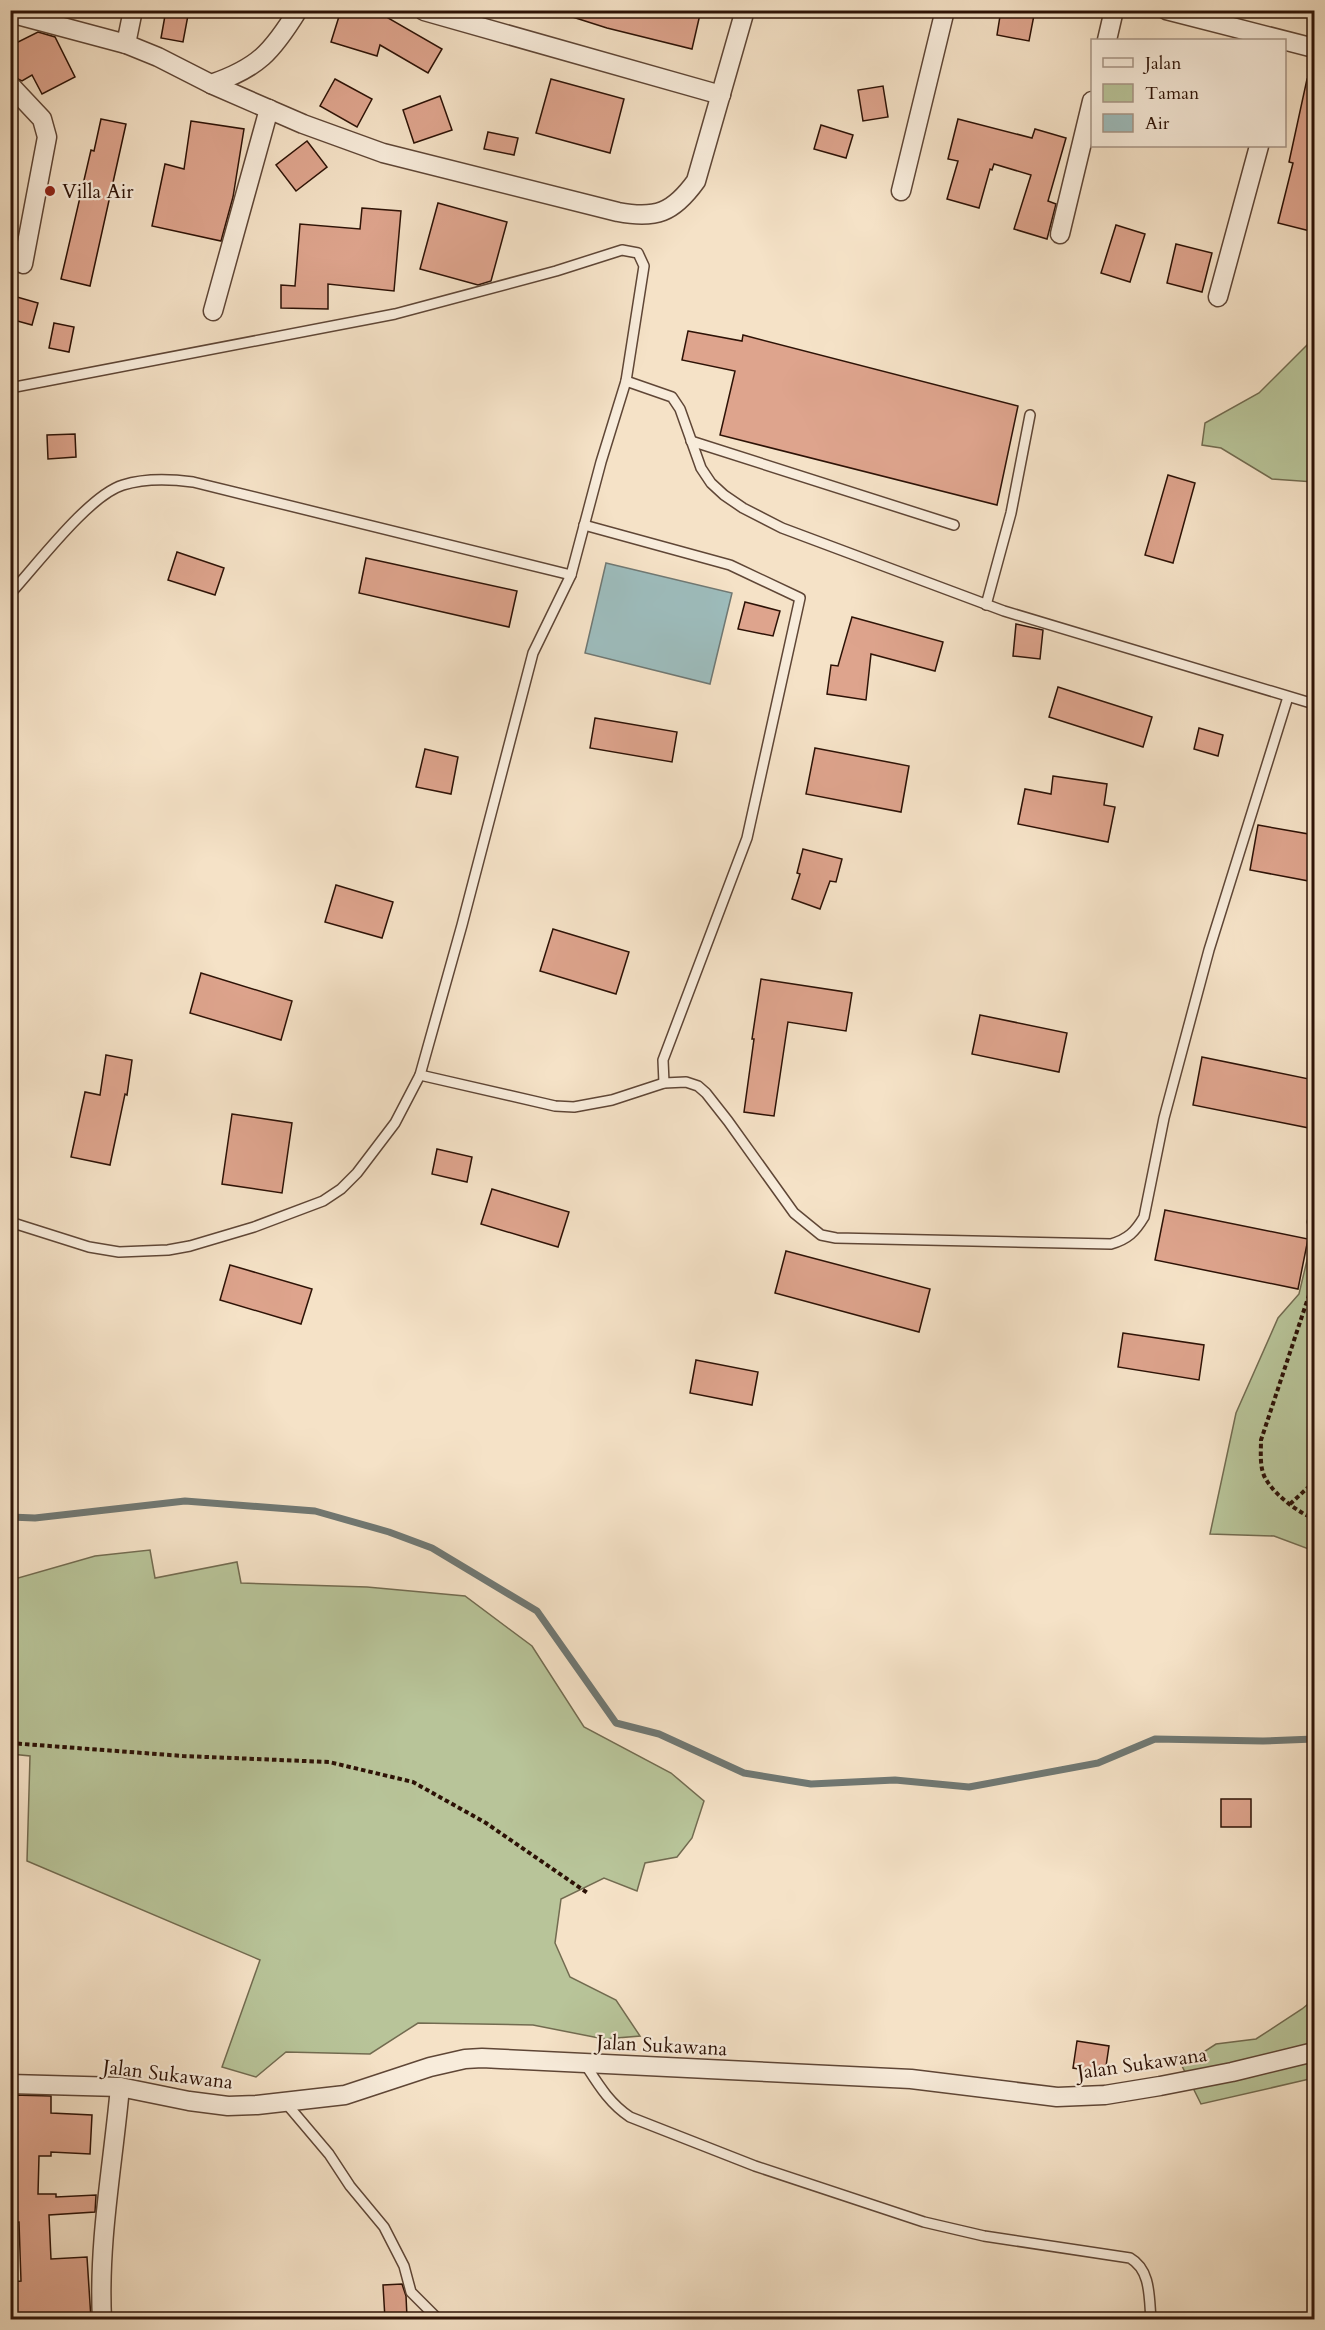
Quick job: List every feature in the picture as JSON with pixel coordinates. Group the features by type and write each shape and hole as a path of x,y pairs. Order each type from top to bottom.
{"street":[{"path":"126,44 133,10"},
{"path":"211,84 236,75 258,63 272,48 298,10"},
{"path":"10,13 126,44 158,57 211,84 383,153 637,215 654,214 669,209 679,203 696,181 745,10"},
{"path":"901,190 945,10"},
{"path":"1107,39 1114,10"},
{"path":"1166,10 1188,13 1270,39"},
{"path":"424,11 721,95"},
{"path":"1286,44 1314,48"},
{"path":"12,86 42,120 47,137 23,264"},
{"path":"1060,234 1091,105"},
{"path":"213,311 270,109"},
{"path":"1218,297 1259,147"},
{"name":"Jalan Sukawana","path":"10,2084 120,2087 189,2102 228,2106 324,2098 361,2092 430,2067 465,2059 482,2058 911,2079 1028,2094 1082,2097 1214,2076 1314,2052"},
{"path":"102,2319 101,2254 120,2087"}],"lane":[{"path":"10,388 395,314 556,271 622,250 638,253 644,266 626,381 601,462 571,575 537,642 529,666 462,925 420,1075 395,1123 357,1173 323,1202 302,1211 190,1246 142,1252 119,1252 89,1247 10,1222"},
{"path":"626,381 672,397 680,409 701,468 711,483 724,495 782,528 986,604 1314,705"},
{"path":"986,604 1011,513 1030,416"},
{"path":"691,441 954,525"},
{"path":"10,594 74,523 104,496 123,485 161,480 193,482 571,575"},
{"path":"585,525 730,565 800,598 747,838 663,1060 664,1083"},
{"path":"420,1075 555,1106 574,1107 612,1100 664,1083 686,1082 698,1086 706,1093 794,1213 821,1235 852,1240 913,1239 1111,1245 1126,1240 1136,1231 1144,1217 1164,1118 1209,950 1288,697"},
{"path":"585,2064 611,2102 630,2116 795,2181 951,2230 1130,2258 1140,2263 1147,2280 1150,2319"},
{"path":"285,2102 329,2154 350,2186 384,2227 404,2266 411,2292 439,2319"}],"path":[{"path":"1314,1280 1261,1440 1261,1462 1266,1481 1299,1512 1314,1519"},
{"path":"1290,1504 1314,1482"},
{"path":"10,1743 183,1756 329,1762 413,1782 486,1823 589,1894"}],"green space":[{"path":"1314,338 1314,482 1272,479 1221,448 1202,445 1205,423 1259,393"},
{"path":"1314,1196 1314,1551 1274,1536 1210,1534 1236,1413 1278,1318 1299,1294 1312,1239 1307,1222"},
{"path":"150,1550 155,1578 237,1562 241,1583 367,1587 465,1596 532,1646 584,1727 671,1773 704,1801 692,1838 677,1857 645,1863 637,1891 604,1878 561,1899 555,1943 570,1977 616,2000 640,2036 604,2039 533,2025 418,2023 370,2054 286,2052 256,2077 222,2067 260,1960 27,1861 30,1756 11,1754 11,1580 95,1556"},
{"path":"1314,1999 1314,2078 1201,2104 1182,2066 1216,2044 1256,2039"}],"water":[{"path":"606,563 732,593 710,684 585,653"}],"building":[{"path":"166,10 189,10 183,42 161,38"},
{"path":"341,10 391,10 388,18 442,49 428,73 380,45 377,56 331,42"},
{"path":"564,10 701,10 692,49 607,28 563,14"},
{"path":"1001,10 1035,10 1029,41 997,35"},
{"path":"38,32 55,37 75,77 42,94 32,75 22,81 10,75 10,46"},
{"path":"335,79 372,99 357,127 320,106"},
{"path":"551,79 624,99 610,153 536,133"},
{"path":"1307,79 1314,80 1314,232 1278,223 1293,163 1289,162"},
{"path":"883,86 888,117 863,121 858,90"},
{"path":"440,96 452,130 414,143 403,110"},
{"path":"101,119 126,124 90,286 61,279 91,150 94,151"},
{"path":"958,119 1032,138 1035,129 1066,138 1048,201 1056,204 1047,239 1014,229 1031,175 994,164 992,170 990,169 979,208 947,199 958,161 948,159"},
{"path":"191,121 244,129 233,197 221,241 152,226 165,164 184,169"},
{"path":"821,125 853,135 846,158 814,149"},
{"path":"488,132 518,138 514,155 484,149"},
{"path":"307,141 327,167 296,191 276,165"},
{"path":"438,203 507,222 491,281 478,285 420,269"},
{"path":"362,208 401,211 394,291 328,284 328,309 281,308 281,285 295,286 300,224 360,229"},
{"path":"1116,225 1145,234 1130,282 1101,273"},
{"path":"1176,244 1212,253 1202,292 1167,283"},
{"path":"10,295 38,303 32,325 10,319"},
{"path":"54,323 74,327 69,352 49,348"},
{"path":"688,331 742,341 743,335 1018,406 997,505 720,435 735,371 682,360"},
{"path":"75,434 76,457 48,459 47,435"},
{"path":"1168,475 1195,483 1173,563 1145,555"},
{"path":"177,552 224,568 215,595 168,580"},
{"path":"366,558 517,591 509,627 359,593"},
{"path":"745,602 780,611 773,636 738,629"},
{"path":"852,617 943,642 935,671 871,654 866,700 827,694 831,665 838,666"},
{"path":"1016,624 1043,630 1040,659 1013,656"},
{"path":"1058,687 1152,717 1143,747 1049,717"},
{"path":"595,718 677,732 672,762 590,748"},
{"path":"1199,728 1223,735 1218,756 1194,749"},
{"path":"815,748 909,766 901,812 806,794"},
{"path":"425,749 458,757 451,794 416,787"},
{"path":"1053,776 1107,784 1104,805 1115,807 1108,842 1018,824 1025,789 1051,794"},
{"path":"1258,825 1314,835 1314,882 1250,870"},
{"path":"803,849 842,859 836,882 830,881 820,909 792,899 800,874 797,873"},
{"path":"336,885 393,902 382,938 325,922"},
{"path":"553,929 629,952 616,994 540,971"},
{"path":"201,973 292,1001 281,1040 190,1013"},
{"path":"761,979 852,993 846,1031 788,1022 774,1116 744,1112"},
{"path":"980,1015 1067,1033 1059,1072 972,1054"},
{"path":"106,1055 132,1060 127,1095 125,1094 110,1165 71,1157 85,1092 100,1095"},
{"path":"1202,1057 1314,1080 1314,1129 1193,1105"},
{"path":"232,1114 292,1123 282,1193 222,1184"},
{"path":"437,1149 472,1157 467,1182 432,1174"},
{"path":"492,1189 569,1212 558,1247 481,1224"},
{"path":"1165,1210 1308,1239 1298,1289 1155,1260"},
{"path":"786,1251 930,1289 919,1332 775,1293"},
{"path":"230,1265 312,1289 301,1324 220,1300"},
{"path":"1123,1333 1204,1345 1199,1380 1118,1367"},
{"path":"696,1360 758,1372 752,1405 690,1393"},
{"path":"1221,1799 1251,1799 1251,1827 1221,1827"},
{"path":"1077,2041 1109,2046 1105,2073 1073,2068"},
{"path":"12,2095 51,2096 51,2113 92,2115 90,2154 51,2152 51,2156 39,2156 38,2194 56,2194 56,2197 96,2195 95,2212 49,2215 51,2259 87,2257 91,2319 10,2319 10,2282 21,2281 19,2222 11,2223 15,2156 12,2156"},
{"path":"402,2284 406,2296 407,2317 385,2319 383,2285"}],"waterway":[{"path":"10,1517 35,1518 185,1501 315,1511 389,1532 432,1548 537,1611 616,1723 659,1734 744,1773 811,1784 895,1780 969,1787 1098,1763 1155,1739 1263,1741 1314,1739"}],"place":[{"name":"Villa Air","path":"50,191"}]}
